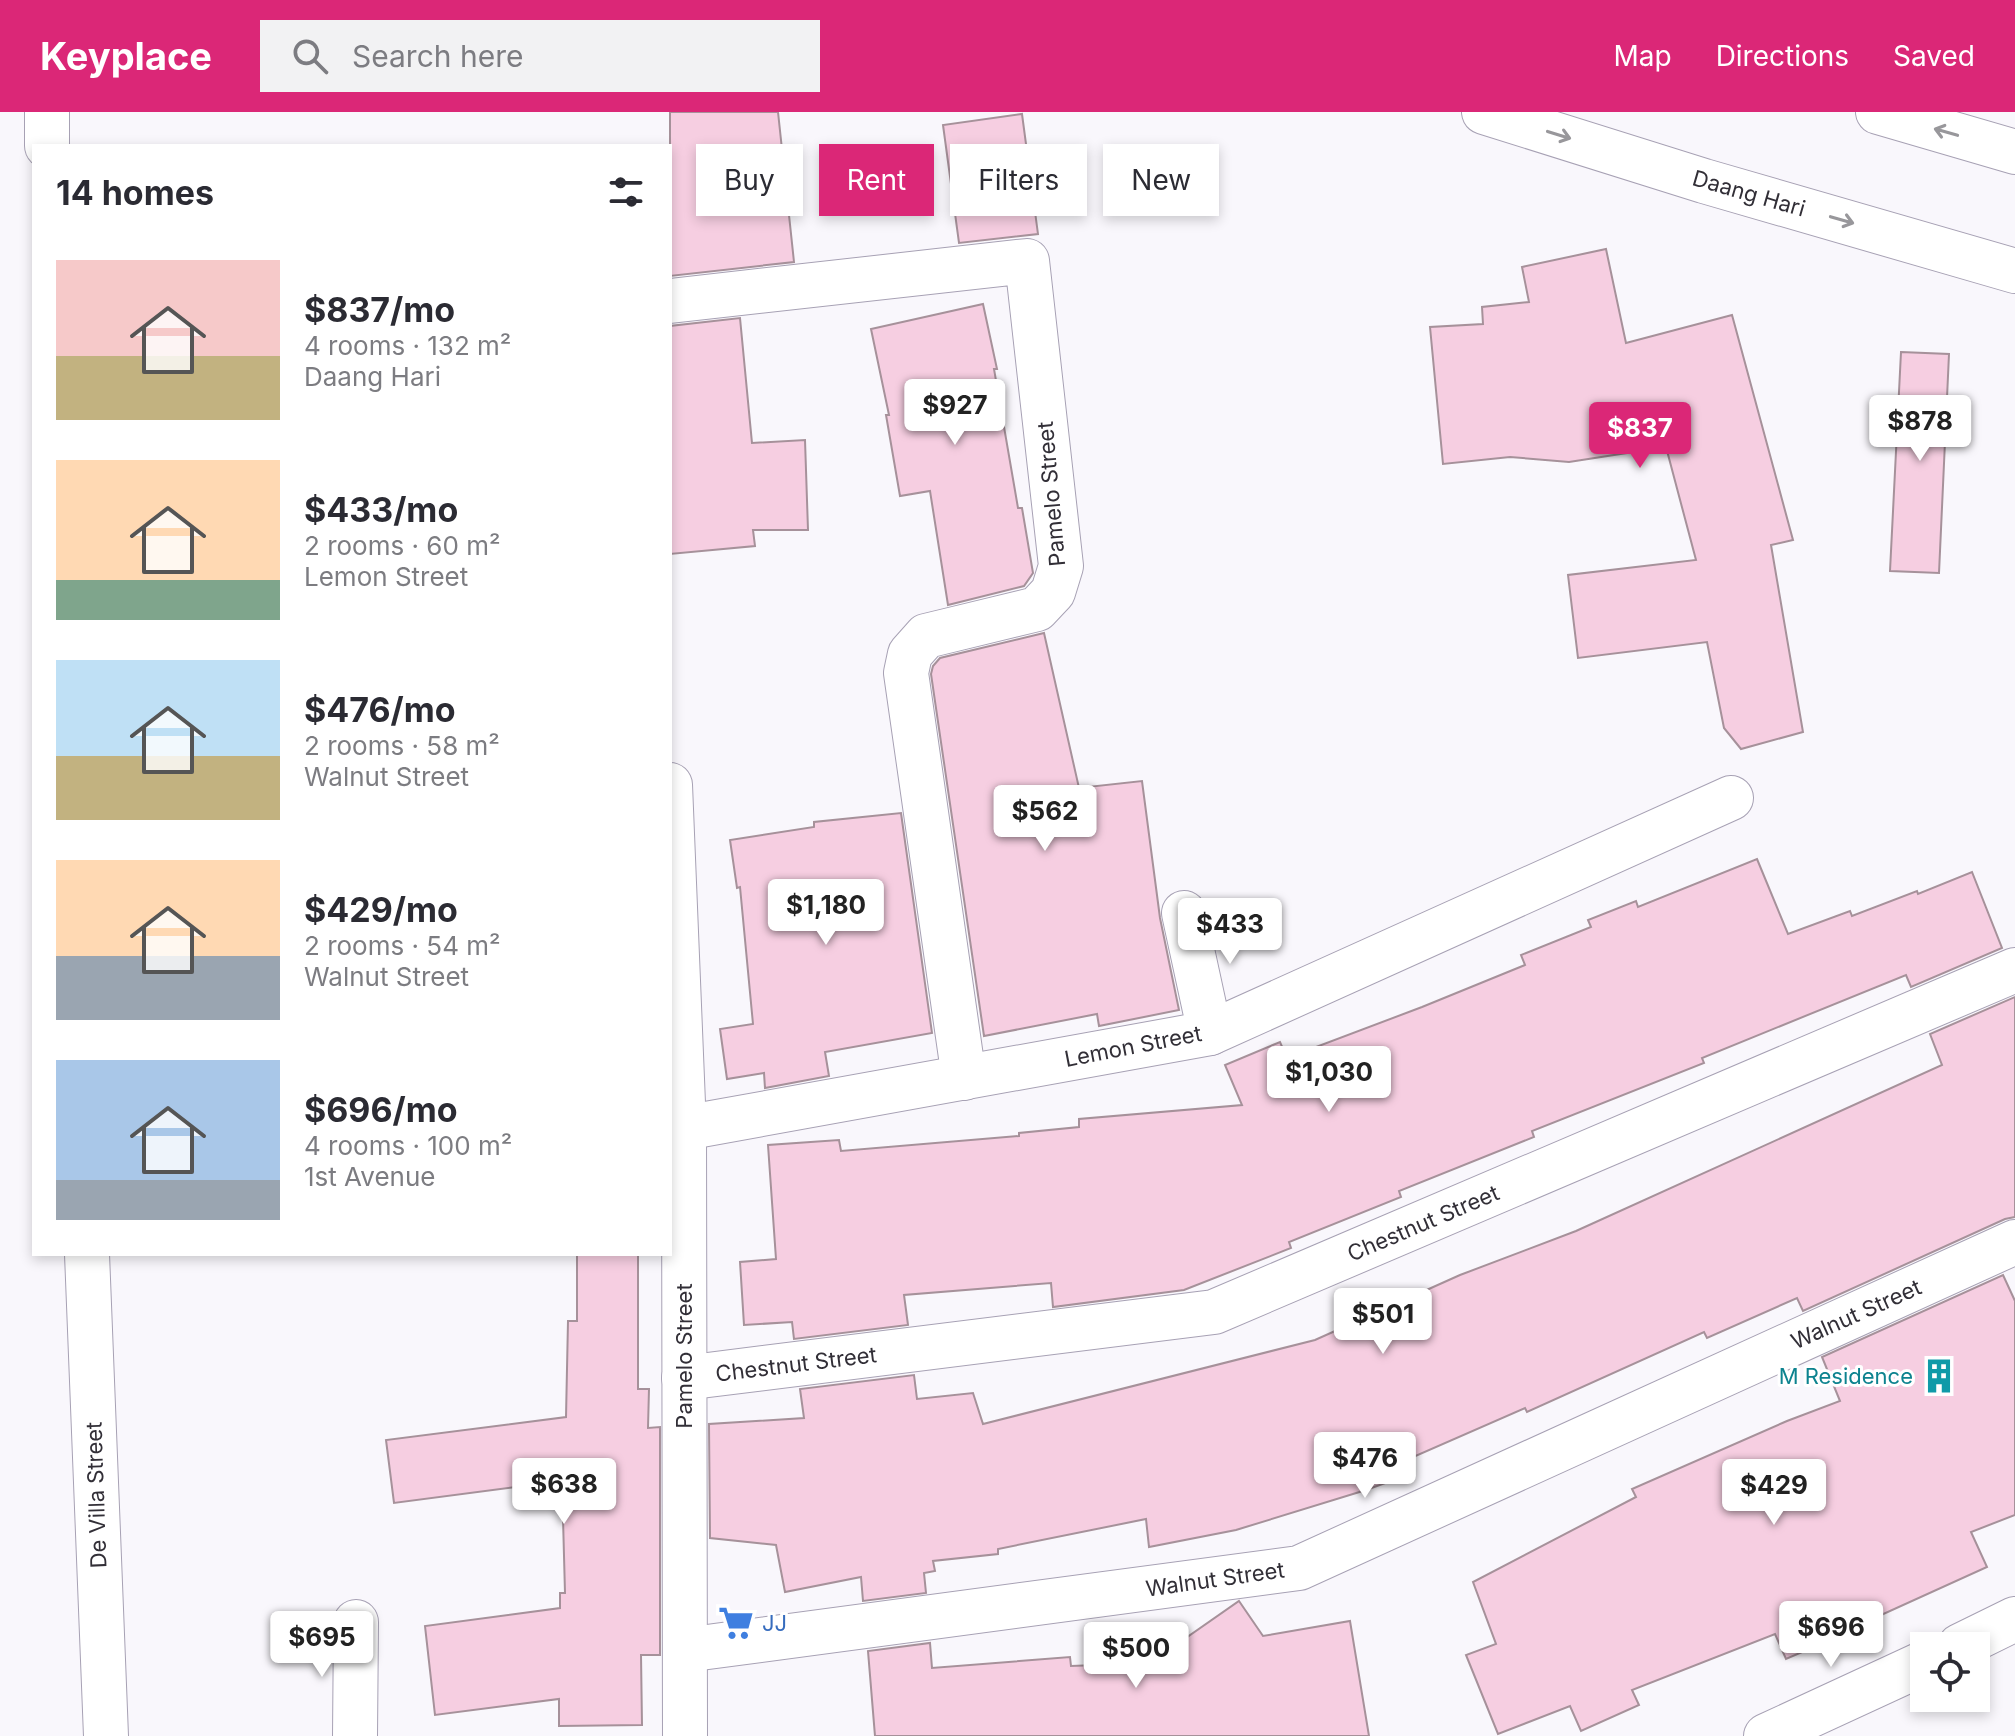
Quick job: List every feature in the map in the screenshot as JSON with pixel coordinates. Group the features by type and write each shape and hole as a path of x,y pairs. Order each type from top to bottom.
{"street":[{"path":"47,112 47,144"},
{"name":"Daang Hari","path":"1485,112 1704,181 2015,271"},
{"path":"1878,112 2015,152"},
{"name":"Pamelo Street","path":"672,301 1027,261 1061,566 1053,592 1037,609 926,636 910,654 906,673 964,1078"},
{"name":"Lemon Street","path":"684,1128 1210,1033 1731,798"},
{"name":"Pamelo Street","path":"672,834 684,1128 685,1736"},
{"path":"1184,913 1210,1033"},
{"name":"Chestnut Street","path":"684,1378 1214,1312 2002,975"},
{"name":"Walnut Street","path":"685,1650 1299,1568 2015,1242"},
{"name":"De Villa Street","path":"87,1256 106,1736"},
{"path":"1989,1632 2015,1619"},
{"path":"355,1736 356,1622"},
{"path":"1766,1736 1910,1669"}],"building":[{"path":"670,112 778,112 781,144 696,144 696,216 789,216 794,262 672,276"},
{"path":"1022,114 1026,144 950,144 950,177 943,125"},
{"path":"955,216 1036,216 1038,234 959,243"},
{"path":"1606,249 1626,343 1732,315 1793,540 1771,545 1803,732 1741,749 1724,728 1707,642 1578,658 1568,575 1696,560 1666,447 1569,462 1510,457 1443,464 1430,327 1483,324 1482,307 1529,302 1522,267"},
{"path":"983,304 997,369 994,369 1018,508 1022,508 1033,573 1024,586 948,605 930,491 900,496 886,415 889,415 871,329"},
{"path":"740,318 752,443 805,440 808,530 753,530 755,546 672,554 672,326"},
{"path":"1901,352 1949,354 1939,573 1890,571"},
{"path":"1044,633 1079,788 1142,781 1160,918 1179,1010 1099,1026 1097,1014 984,1036 931,674 940,658"},
{"path":"901,813 932,1033 825,1052 829,1076 765,1088 764,1073 727,1079 720,1029 753,1024 740,887 737,888 730,840 814,827 814,822"},
{"path":"1757,859 1788,934 1850,911 1852,916 1917,891 1918,894 1972,872 2002,948 1911,987 1906,975 1702,1058 1704,1063 1532,1131 1534,1137 1399,1191 1401,1197 1289,1242 1291,1248 1184,1290 1053,1307 1051,1283 904,1295 908,1325 794,1339 792,1322 744,1325 740,1262 776,1259 768,1145 839,1140 841,1151 1019,1136 1019,1133 1079,1127 1079,1119 1242,1105 1225,1065 1280,1042 1287,1058 1422,1007 1525,965 1521,955 1591,927 1588,920 1636,901 1638,907"},
{"path":"2015,997 2015,1217 1803,1311 1797,1298 1707,1338 1704,1332 1527,1412 1525,1408 1397,1464 1402,1477 1236,1530 1149,1547 1146,1519 998,1549 998,1554 933,1561 935,1571 924,1573 926,1593 863,1601 861,1577 785,1592 776,1545 710,1538 709,1424 804,1418 800,1389 914,1375 917,1399 973,1393 983,1424 1315,1340 1460,1275 1576,1231 1942,1065 1930,1034"},
{"path":"577,1256 638,1256 638,1389 649,1389 648,1428 660,1427 660,1655 641,1655 642,1725 559,1726 559,1699 435,1715 425,1626 560,1608 560,1593 565,1593 562,1481 394,1503 386,1440 566,1417 568,1321 577,1321"},
{"path":"2003,1275 2015,1301 2015,1515 1971,1532 1987,1567 1786,1659 1775,1634 1632,1690 1639,1705 1581,1731 1570,1706 1498,1734 1466,1655 1496,1644 1473,1582 1636,1497 1632,1489 1840,1401 1822,1357"},
{"path":"1239,1601 1263,1636 1350,1621 1369,1736 875,1736 868,1651 930,1643 932,1668 1070,1657 1071,1666 1150,1663"}],"place":[{"name":"M Residence","path":"1939,1376"},
{"name":"JJ","path":"736,1623"}]}
